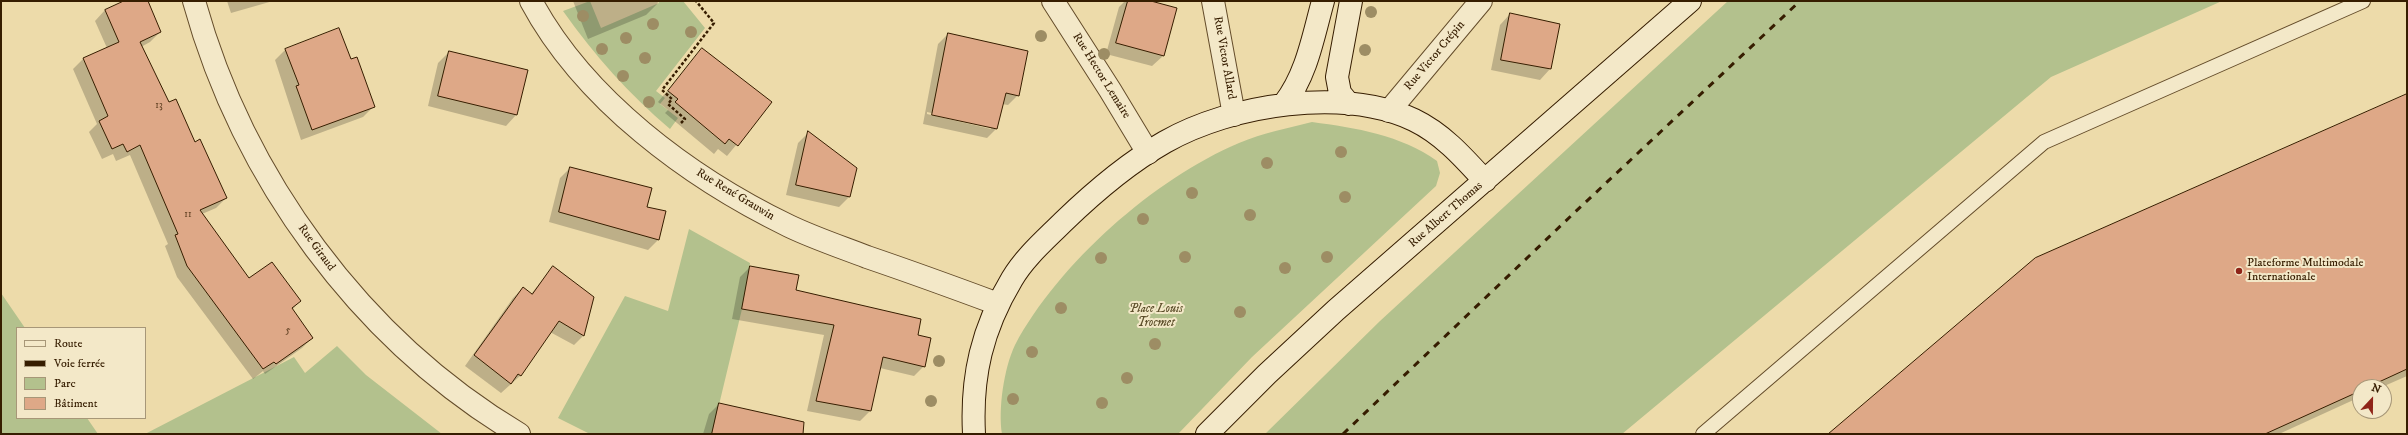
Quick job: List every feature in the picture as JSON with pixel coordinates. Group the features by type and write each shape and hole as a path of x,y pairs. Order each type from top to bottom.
{"street":[{"name":"Rue Giraud","path":"194,1 212,59 244,134 289,211 340,281 418,360 484,412 519,434"},
{"name":"Rue René Grauwin","path":"531,1 556,41 579,70 622,113 663,147 718,187 790,227 998,304"},
{"name":"Rue Hector Lemaire","path":"1053,1 1148,153"},
{"name":"Rue Victor Allard","path":"1213,1 1234,115"},
{"path":"1284,104 1297,87 1303,72 1324,1"},
{"path":"1349,104 1340,93 1337,77 1351,1"},
{"name":"Rue Victor Crépin","path":"1389,111 1481,1"},
{"name":"Rue Albert Thomas","path":"1207,434 1296,347 1690,1"},
{"path":"974,434 972,404 975,371 985,336 998,304 1013,276 1035,250 1083,204 1148,153 1167,141 1234,115 1284,104 1316,102 1349,104 1389,111 1414,120 1449,143 1485,181"}],"lane":[{"path":"1703,434 2044,142 2363,1"}],"path":[{"path":"663,147 685,119 668,104 672,99 662,90 714,23 696,1"}],"green space":[{"path":"590,1 601,28 659,3 658,1 683,1 705,28 656,91 665,98 660,104 678,118 670,129 626,88 587,43 563,11"},
{"path":"1728,1 2222,1 2051,77 1622,434 1265,434 1380,321"},
{"name":"Place Louis Trocmet","path":"1312,122 1378,134 1423,152 1437,161 1440,173 1436,186 1252,357 1178,434 1002,434 1001,401 1008,365 1015,345 1034,314 1057,284 1083,255 1142,201 1174,178 1207,159 1248,139"},
{"path":"689,229 750,263 742,309 712,434 590,434 558,418 625,296 668,311"},
{"path":"1,293 24,327 16,327 16,419 88,419 98,434 1,434"},
{"path":"337,346 366,375 442,434 145,434 294,357 305,373"}],"building":[{"path":"124,1 148,1 161,32 140,42 169,102 176,99 195,142 200,139 227,198 200,210 249,278 272,262 301,301 292,308 313,338 276,364 274,362 263,369 187,266 175,235 178,234 140,145 127,152 123,144 112,149 99,121 108,116 83,58 119,42 105,10"},
{"path":"1128,1 1151,1 1177,8 1164,56 1116,43"},
{"path":"1510,13 1560,24 1551,69 1501,60"},
{"path":"339,28 351,59 357,57 375,107 312,130 296,86 299,85 285,49"},
{"path":"948,33 1028,51 1019,96 1006,93 997,129 932,115"},
{"path":"702,48 772,102 738,146 729,139 725,144 675,102 678,99 668,91"},
{"path":"449,51 528,70 517,115 438,96"},
{"name":"Plateforme Multimodale Internationale","path":"2407,94 2407,369 2385,379 2352,379 2352,395 2265,434 1828,434 2035,258"},
{"path":"808,131 857,168 850,197 796,185"},
{"path":"570,167 652,188 647,207 666,211 659,240 559,212"},
{"path":"553,266 594,297 584,336 559,321 521,376 518,374 511,384 474,355 523,287 532,294"},
{"path":"750,266 799,275 796,290 921,319 918,335 931,338 925,367 883,357 871,411 816,401 834,325 742,309"},
{"path":"719,403 804,422 803,434 712,434"}],"railway":[{"path":"1343,434 1573,214 1800,1"}],"place":[{"name":"Plateforme Multimodale Internationale","path":"2239,271"}]}
